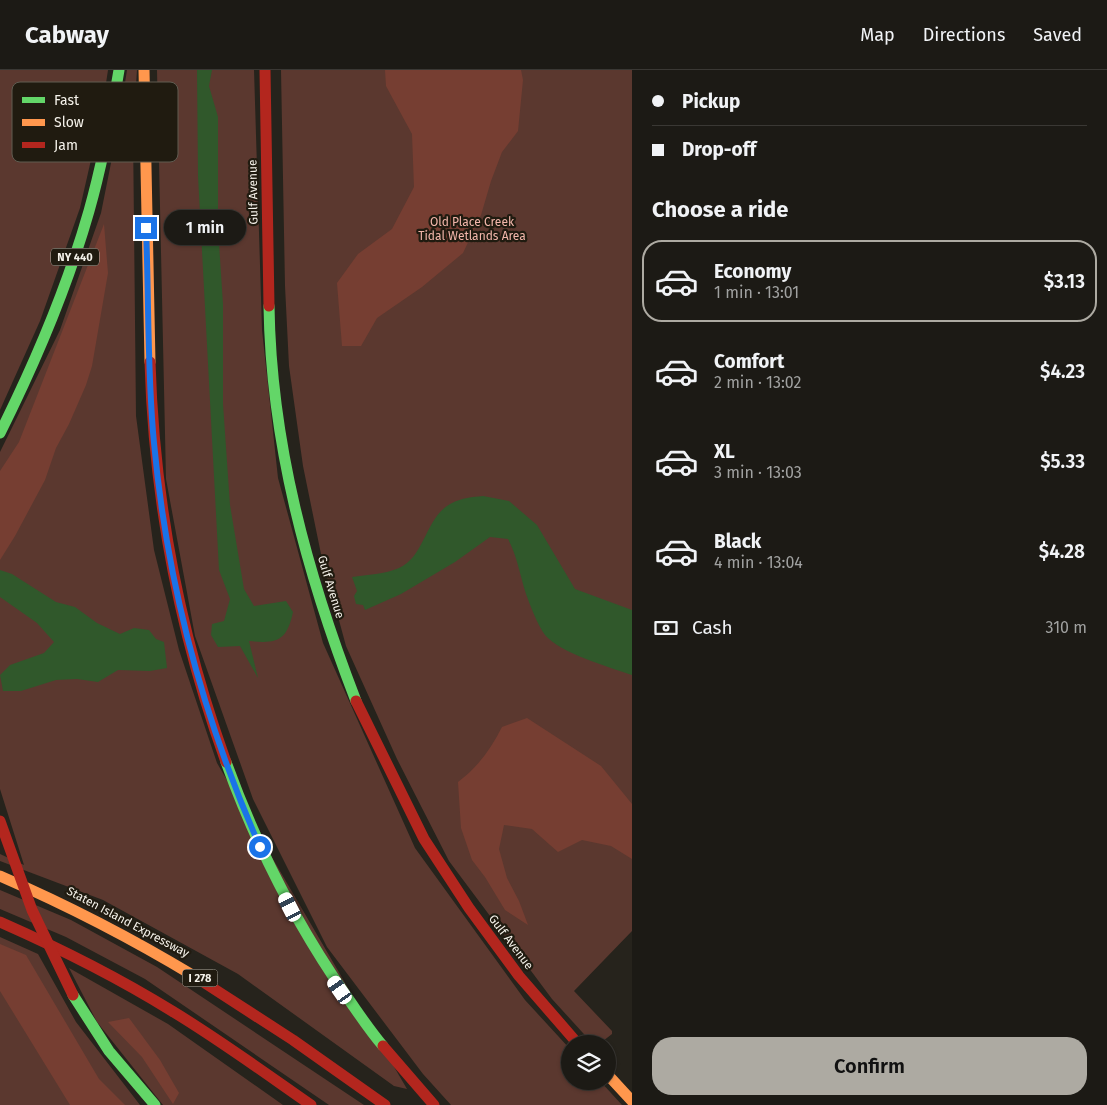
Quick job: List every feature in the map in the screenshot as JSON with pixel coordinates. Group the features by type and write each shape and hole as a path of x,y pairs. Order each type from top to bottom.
{"main road":[{"name":"Gulf Avenue","path":"265,70 269,323 276,405 288,482 309,564 331,633 356,700 424,839 468,908 519,976 570,1035"},
{"name":"NY 440","path":"0,433 46,336 80,244 101,162"},
{"path":"146,162 150,353 154,441 161,504 170,567 189,649 214,731 259,843 290,907 325,967 352,1007 393,1060 434,1105"},
{"path":"0,821 27,898 73,995 109,1051 155,1105"},
{"name":"Staten Island Expressway","path":"0,876 77,910 176,963 239,1002 385,1105"},
{"path":"0,922 66,951 147,995 224,1044 311,1105"},
{"path":"616,1084 632,1101"}],"green space":[{"path":"0,70 108,70 106,82 12,82 12,162 90,162 80,208 40,321 0,410"},
{"path":"127,70 137,70 136,82 125,82"},
{"path":"157,70 254,70 262,330 278,478 323,643 415,848 525,1000 561,1039 561,1090 608,1090 622,1105 451,1105 423,1074 327,947 253,799 195,636 166,479 159,162 178,162 178,82 157,82"},
{"name":"Old Place Creek Tidal Wetlands Area","path":"281,70 632,70 632,931 574,991 612,1031 611,1035 585,1035 552,999 449,861 397,759 346,646 321,554 303,466 289,366 285,286"},
{"path":"385,70 521,70 523,80 518,131 502,152 481,215 463,253 422,287 377,318 361,346 342,346 337,283 358,254 392,229 414,187 412,134 386,86"},
{"path":"111,162 133,162 136,416 154,550 179,650 217,763 407,1089 394,1086 238,974 103,900 0,861 0,854 24,865 0,789 0,452 60,330 101,213"},
{"path":"104,224 108,273 92,366 69,424 56,448 45,480 0,560 0,471 19,442"},
{"path":"527,718 601,766 632,804 632,859 611,846 582,840 558,852 532,829 504,825 499,849 507,878 519,901 528,925 505,910 472,860 461,828 458,782 483,757 502,727"},
{"path":"0,890 71,920 157,967 364,1105 329,1105 145,979 66,937 0,909"},
{"path":"0,937 38,954 76,1022 140,1105 0,1105"},
{"path":"0,944 26,955 99,1079 125,1105 70,1105 0,991"},
{"path":"69,968 168,1024 283,1105 163,1105 97,1022"},
{"path":"129,1018 160,1060 179,1093 173,1104 142,1057 108,1022"}],"shaded area":[{"path":"197,70 212,70 209,86 218,117 218,228 223,304 223,404 230,505 244,589 254,606 286,601 293,612 291,622 284,635 274,641 249,641 258,678 240,646 218,647 211,635 212,624 224,621 230,599 219,570 198,176"},
{"path":"483,496 509,501 537,525 575,589 632,610 632,675 598,664 562,648 545,635 526,594 508,539 490,537 455,562 401,594 365,610 363,605 356,604 354,596 357,591 352,577 382,573 399,568 415,555 430,526 443,509 460,500"},
{"path":"0,570 12,574 56,602 75,607 97,623 120,634 134,628 149,630 156,639 164,642 167,668 150,671 118,670 98,682 77,679 56,680 21,691 3,691 0,675 10,665 44,653 54,642 37,623 0,597"}],"traffic: fast":[{"path":"117,82 119,70"},
{"path":"0,433 26,379 61,296 94,194 101,162"},
{"path":"269,306 271,357 284,458 307,556 338,653 356,701"},
{"path":"226,762 264,854 294,912 328,969 383,1046"},
{"path":"73,995 109,1051 155,1105"}],"traffic: slow":[{"path":"144,70 144,82"},
{"path":"146,162 150,362"},
{"path":"0,876 147,948 194,976"},
{"path":"616,1084 632,1101"}],"traffic: jam":[{"path":"265,70 269,306"},
{"path":"150,362 157,464 163,515 172,565 182,615 195,664 226,762"},
{"path":"356,701 424,839 469,908 519,976 570,1035"},
{"path":"0,821 32,910 73,995"},
{"path":"0,922 88,964 151,998 225,1045 311,1105"},
{"path":"194,976 293,1040 385,1105"},
{"path":"383,1046 434,1105"}],"route":[{"path":"146,228 154,441 170,567 189,649 214,731 244,811 260,847"}]}
